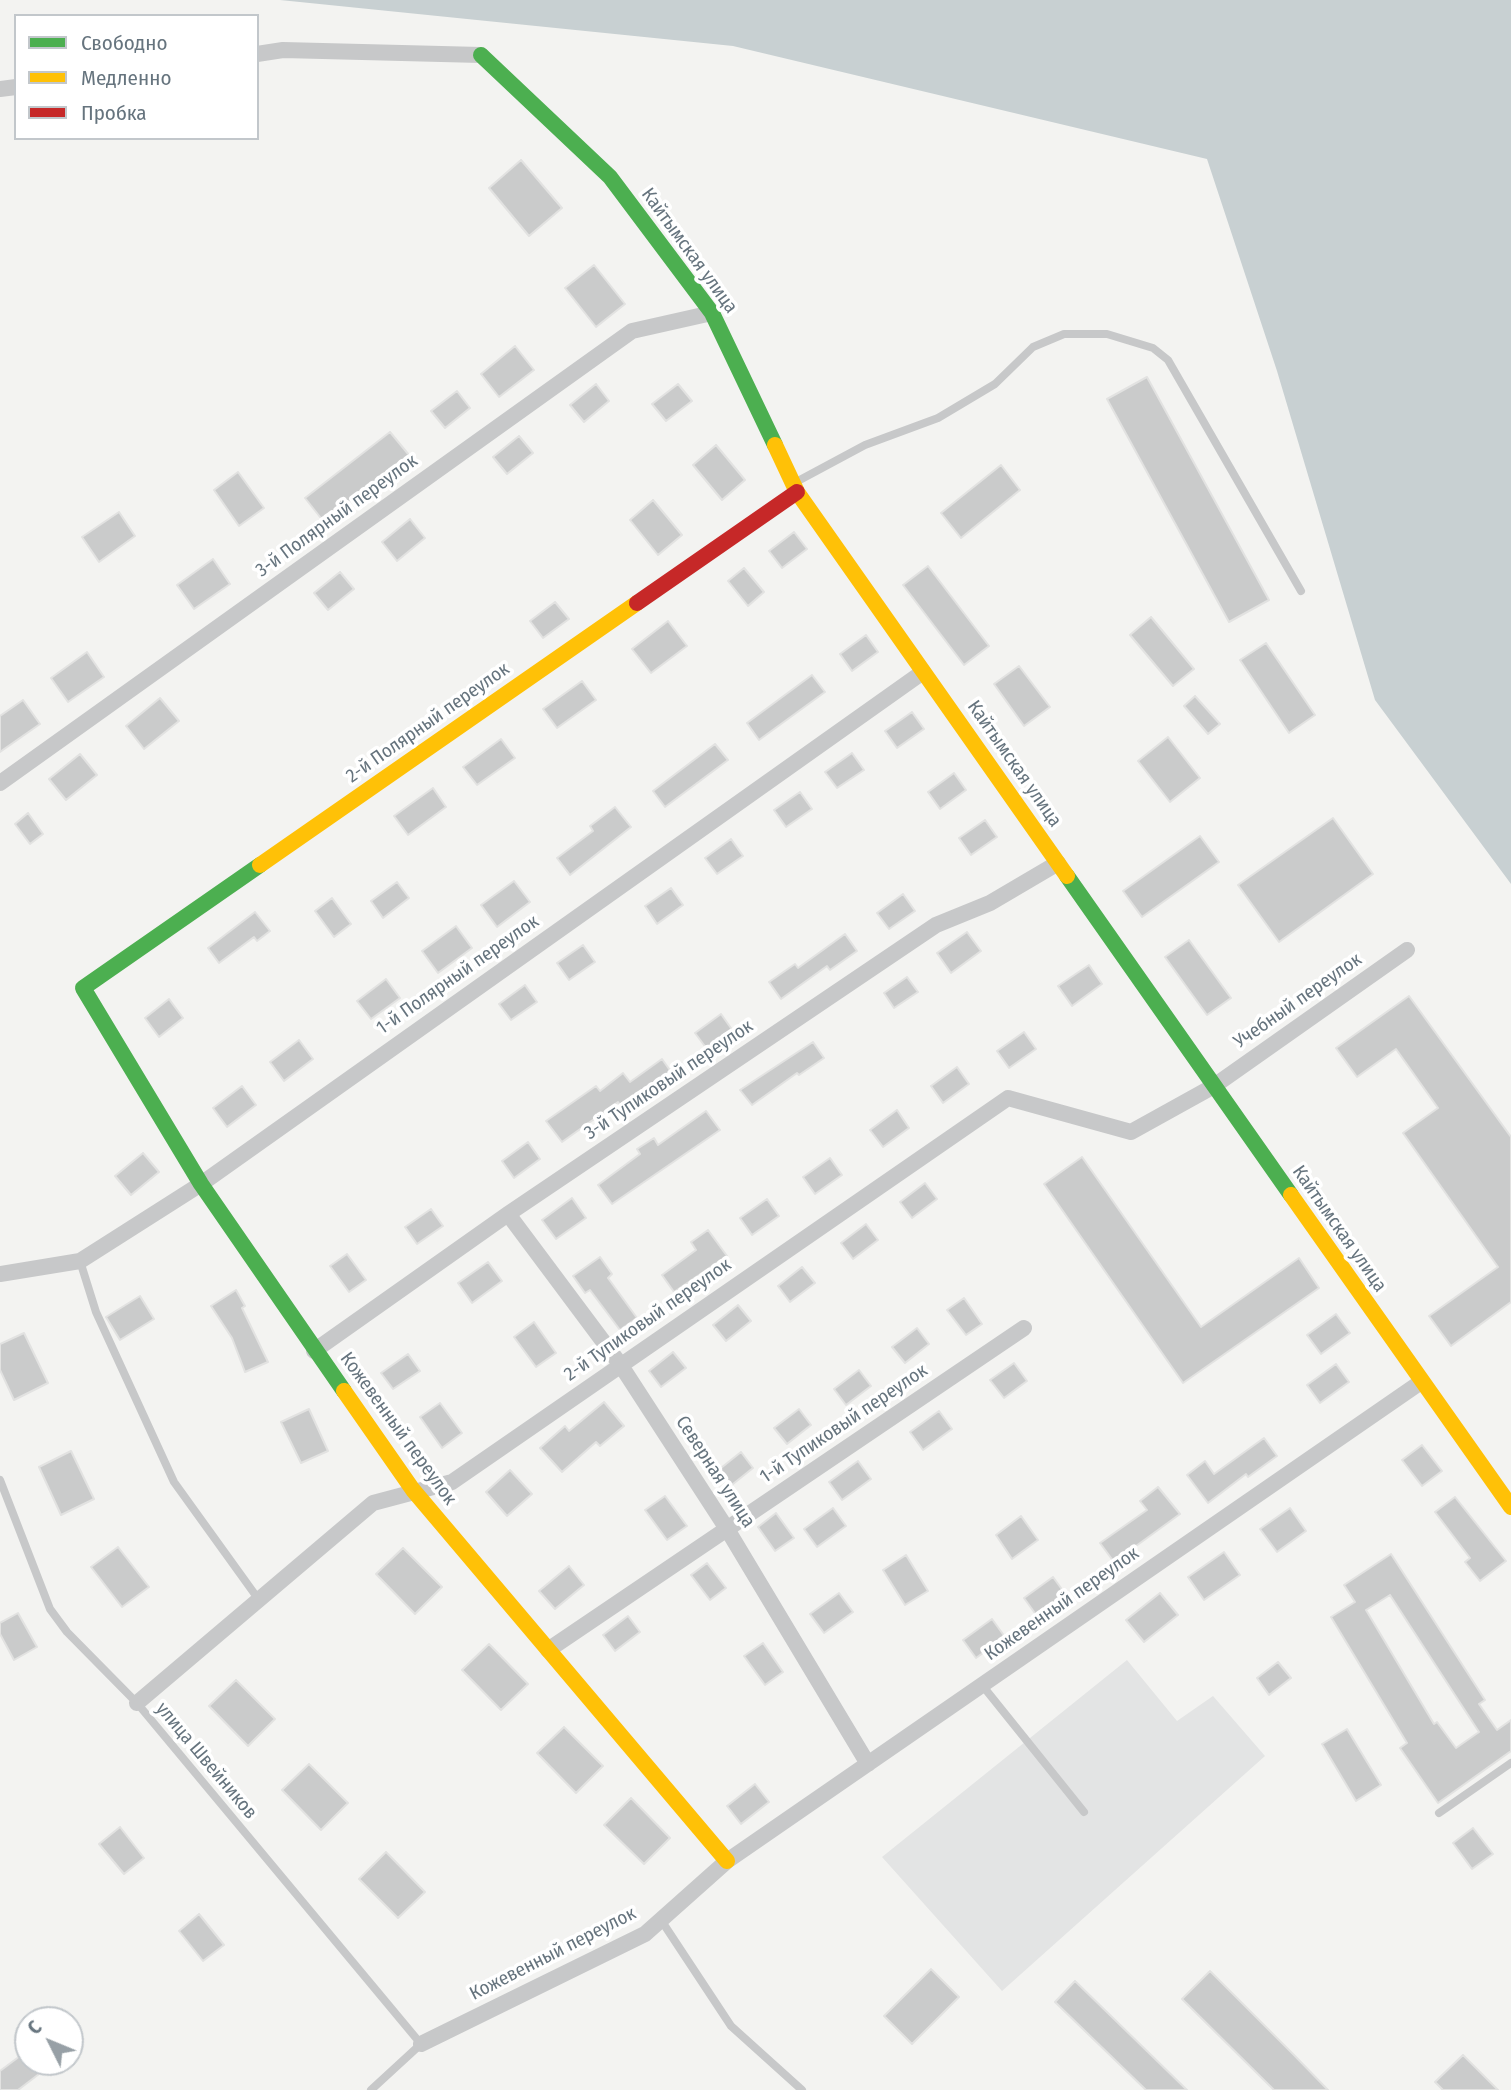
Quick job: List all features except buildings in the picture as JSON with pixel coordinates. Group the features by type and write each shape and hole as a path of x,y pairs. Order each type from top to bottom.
{"street":[{"name":"Кайтымская улица","path":"259,54 282,50 481,55 610,177 712,313 795,488 1511,1507"},
{"name":"3-й Полярный переулок","path":"0,783 632,331 712,313"},
{"name":"2-й Полярный переулок","path":"83,988 795,488"},
{"name":"1-й Полярный переулок","path":"0,1274 80,1261 201,1184 923,672"},
{"name":"3-й Тупиковый переулок","path":"314,1351 508,1214 936,925 990,903 1058,863"},
{"name":"Учебный переулок","path":"1214,1086 1407,950"},
{"name":"Кожевенный переулок","path":"83,988 201,1184 314,1351 413,1490 727,1861"},
{"name":"2-й Тупиковый переулок","path":"137,1703 373,1503 413,1490 452,1482 1008,1098 1131,1132 1214,1086"},
{"name":"Северная улица","path":"508,1214 620,1364 727,1529 868,1764"},
{"name":"1-й Тупиковый переулок","path":"548,1650 1024,1328"},
{"name":"Кожевенный переулок","path":"421,2044 645,1934 727,1861 1421,1382"}],"lane":[{"path":"795,488 865,445 938,418 995,384 1033,347 1064,334 1107,334 1153,348 1168,360 1301,591"},
{"path":"80,1261 96,1312 174,1482 259,1600"},
{"name":"улица Швейников","path":"0,1480 50,1608 67,1632 137,1703 421,2044"},
{"path":"982,1685 1084,1812"},
{"path":"1439,1813 1511,1763"},
{"path":"662,1920 731,2026 802,2090"},
{"path":"371,2090 421,2044"}],"shaded area":[{"path":"280,0 1511,0 1511,884 1375,700 1277,371 1207,159 733,46"},
{"path":"1127,1660 1177,1721 1213,1696 1265,1756 1002,1991 882,1857"}],"traffic: fast":[{"path":"481,55 610,177 712,313 775,445"},
{"path":"260,865 83,988 201,1184 344,1391"},
{"path":"1067,876 1291,1195"}],"traffic: slow":[{"path":"775,445 797,492 1067,876"},
{"path":"260,865 637,603"},
{"path":"1291,1195 1511,1507"},
{"path":"344,1391 413,1490 727,1861"}],"traffic: jam":[{"path":"637,603 797,492"}]}
